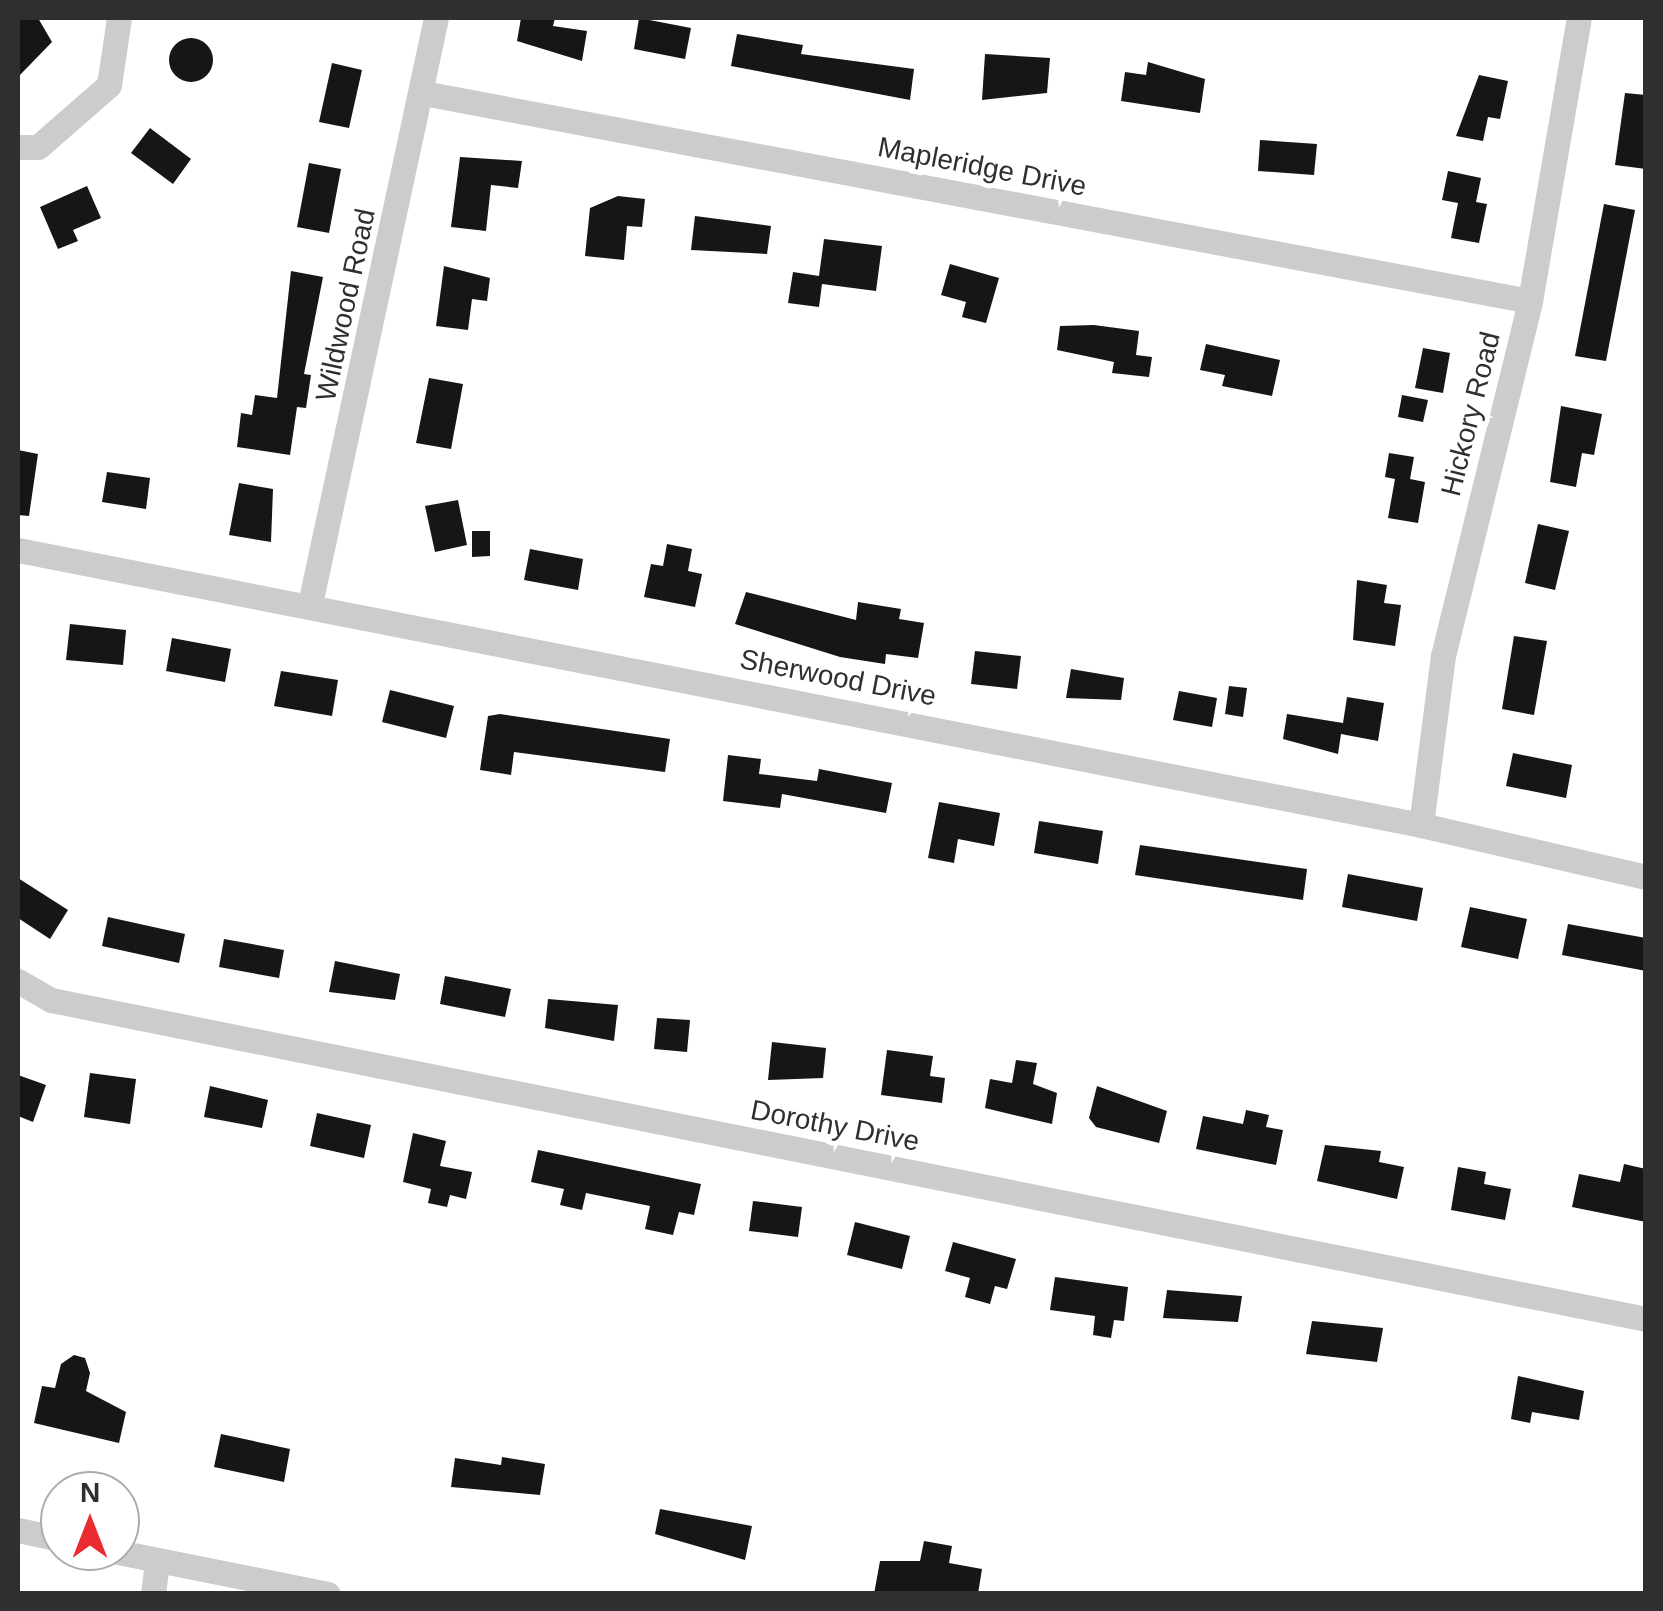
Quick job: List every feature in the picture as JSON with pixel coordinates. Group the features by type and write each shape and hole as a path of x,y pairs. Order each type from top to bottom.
{"street":[{"path":"18,146 38,146 109,86 118,18"},
{"name":"Wildwood Road","path":"310,604 424,93 436,18"},
{"name":"Hickory Road","path":"1421,825 1443,656 1530,300 1579,18"},
{"name":"Mapleridge Drive","path":"424,93 1530,300"},
{"name":"Sherwood Drive","path":"18,550 310,604 1421,825 1646,877"},
{"name":"Dorothy Drive","path":"18,981 51,1000 1646,1319"},
{"path":"140,1557 328,1594"},
{"path":"153,1594 158,1561"}],"building":[{"path":"18,18 38,18 52,42 18,77"},
{"path":"521,18 555,18 553,26 587,31 582,61 517,41"},
{"path":"639,18 691,28 685,59 634,49"},
{"path":"737,34 803,45 801,54 914,69 910,100 731,66"},
{"path":"191,38 206,45 213,60 206,75 191,82 176,75 169,60 176,45"},
{"path":"985,54 1050,58 1047,93 982,100"},
{"path":"1148,62 1205,79 1200,113 1121,101 1125,72 1146,75"},
{"path":"332,63 362,70 349,128 319,122"},
{"path":"1479,75 1508,81 1500,119 1488,117 1483,141 1456,136"},
{"path":"1625,93 1646,95 1646,169 1615,165"},
{"path":"150,128 191,159 173,184 131,153"},
{"path":"1260,140 1317,144 1314,175 1258,171"},
{"path":"460,157 522,161 518,188 491,185 486,231 451,227"},
{"path":"309,163 341,169 329,233 297,227"},
{"path":"1448,171 1481,178 1476,202 1487,204 1479,243 1451,238 1458,203 1442,200"},
{"path":"87,186 101,218 73,230 78,241 58,249 40,207"},
{"path":"618,196 645,199 642,227 627,226 624,260 585,256 590,208"},
{"path":"1604,204 1635,210 1606,361 1575,356"},
{"path":"695,216 771,226 767,254 691,250"},
{"path":"824,239 882,246 876,291 822,284 819,307 788,303 793,272 819,276"},
{"path":"950,264 999,278 986,323 962,317 966,302 941,295"},
{"path":"444,266 490,278 487,301 472,299 468,330 436,326"},
{"path":"291,271 323,277 304,374 311,375 306,408 297,407 290,455 237,447 241,413 252,415 255,395 277,398"},
{"path":"1094,325 1139,331 1136,355 1152,357 1149,377 1112,373 1114,362 1057,350 1060,326"},
{"path":"1206,344 1280,360 1272,396 1222,386 1225,375 1200,370"},
{"path":"1423,348 1450,353 1443,393 1415,388"},
{"path":"429,378 463,384 451,449 416,443"},
{"path":"1402,395 1428,400 1423,422 1398,417"},
{"path":"1561,406 1602,414 1594,455 1582,453 1576,487 1550,482"},
{"path":"18,450 38,454 29,516 18,515"},
{"path":"1389,453 1414,457 1410,479 1425,482 1418,523 1388,518 1395,479 1385,477"},
{"path":"107,472 150,478 146,509 102,502"},
{"path":"239,483 273,489 271,542 229,535"},
{"path":"458,500 467,545 435,552 425,506"},
{"path":"1538,524 1569,531 1555,590 1525,583"},
{"path":"472,531 490,531 490,556 472,557"},
{"path":"667,544 692,549 688,571 702,574 695,607 644,597 651,564 663,566"},
{"path":"530,549 583,559 578,590 524,580"},
{"path":"1357,580 1387,585 1384,603 1401,605 1395,646 1353,640"},
{"path":"746,592 856,620 858,602 901,609 899,619 924,623 918,658 886,654 885,664 840,657 735,624"},
{"path":"70,624 126,630 123,665 66,660"},
{"path":"1514,636 1547,641 1534,715 1502,709"},
{"path":"172,638 231,649 225,682 166,671"},
{"path":"975,651 1021,656 1017,689 971,684"},
{"path":"1071,669 1124,678 1121,700 1066,698"},
{"path":"281,671 338,680 332,716 274,706"},
{"path":"1229,686 1247,688 1243,717 1225,714"},
{"path":"390,690 454,706 446,738 382,722"},
{"path":"1179,691 1217,698 1212,727 1173,720"},
{"path":"1347,697 1384,703 1378,741 1341,734 1338,754 1283,739 1287,714 1343,723"},
{"path":"500,714 670,739 665,772 514,752 511,775 480,770 488,716"},
{"path":"1513,753 1572,765 1566,798 1506,786"},
{"path":"728,755 761,759 759,774 817,781 819,769 892,783 886,813 782,794 780,808 723,801"},
{"path":"939,802 1000,813 994,846 958,839 954,863 928,858"},
{"path":"1039,821 1103,831 1098,864 1034,853"},
{"path":"1140,845 1307,869 1303,900 1135,875"},
{"path":"1348,874 1423,888 1417,921 1342,907"},
{"path":"18,878 68,910 50,939 18,918"},
{"path":"1470,907 1527,919 1518,959 1461,947"},
{"path":"108,917 185,934 179,963 102,946"},
{"path":"1568,924 1646,938 1646,971 1562,955"},
{"path":"224,939 284,950 279,978 219,967"},
{"path":"335,961 400,974 395,1000 329,992"},
{"path":"445,976 511,989 505,1017 440,1004"},
{"path":"548,999 618,1005 614,1041 545,1028"},
{"path":"657,1018 690,1020 687,1052 654,1049"},
{"path":"772,1042 826,1048 823,1078 768,1080"},
{"path":"887,1050 933,1056 930,1076 945,1078 942,1103 881,1095"},
{"path":"1016,1060 1037,1063 1033,1084 1057,1093 1052,1124 985,1108 990,1079 1012,1083"},
{"path":"90,1073 136,1079 130,1124 84,1117"},
{"path":"18,1075 46,1085 33,1122 18,1116"},
{"path":"210,1086 268,1100 262,1128 204,1117"},
{"path":"1097,1086 1167,1111 1159,1143 1096,1127 1089,1118"},
{"path":"1246,1110 1269,1115 1266,1127 1283,1130 1276,1165 1196,1149 1203,1116 1243,1124"},
{"path":"317,1113 371,1125 364,1158 310,1146"},
{"path":"413,1133 446,1141 440,1166 472,1172 466,1199 450,1195 447,1207 428,1203 431,1189 403,1182"},
{"path":"1325,1145 1381,1151 1379,1162 1404,1167 1397,1199 1317,1181"},
{"path":"538,1150 701,1184 694,1215 679,1212 673,1235 645,1229 650,1206 586,1193 582,1210 560,1205 564,1189 531,1182"},
{"path":"1624,1164 1646,1169 1646,1222 1572,1207 1579,1174 1620,1182"},
{"path":"1458,1167 1486,1172 1484,1184 1511,1189 1505,1220 1451,1210"},
{"path":"753,1201 802,1207 798,1237 749,1231"},
{"path":"855,1222 910,1236 902,1269 847,1255"},
{"path":"953,1242 1016,1259 1007,1289 995,1286 990,1304 965,1297 970,1278 945,1271"},
{"path":"1055,1277 1128,1287 1124,1321 1114,1320 1111,1338 1093,1335 1095,1316 1050,1310"},
{"path":"1167,1290 1242,1296 1238,1322 1163,1318"},
{"path":"1312,1321 1383,1328 1377,1362 1306,1354"},
{"path":"74,1355 85,1358 90,1373 86,1391 126,1412 119,1443 34,1423 42,1386 55,1388 61,1364"},
{"path":"1518,1376 1584,1391 1579,1420 1532,1412 1530,1423 1511,1419"},
{"path":"221,1434 290,1449 284,1482 214,1467"},
{"path":"502,1457 545,1464 540,1495 451,1487 455,1458 501,1465"},
{"path":"660,1509 752,1526 745,1560 655,1534"},
{"path":"924,1541 952,1546 949,1563 982,1569 978,1594 874,1594 880,1561 920,1561"}]}
